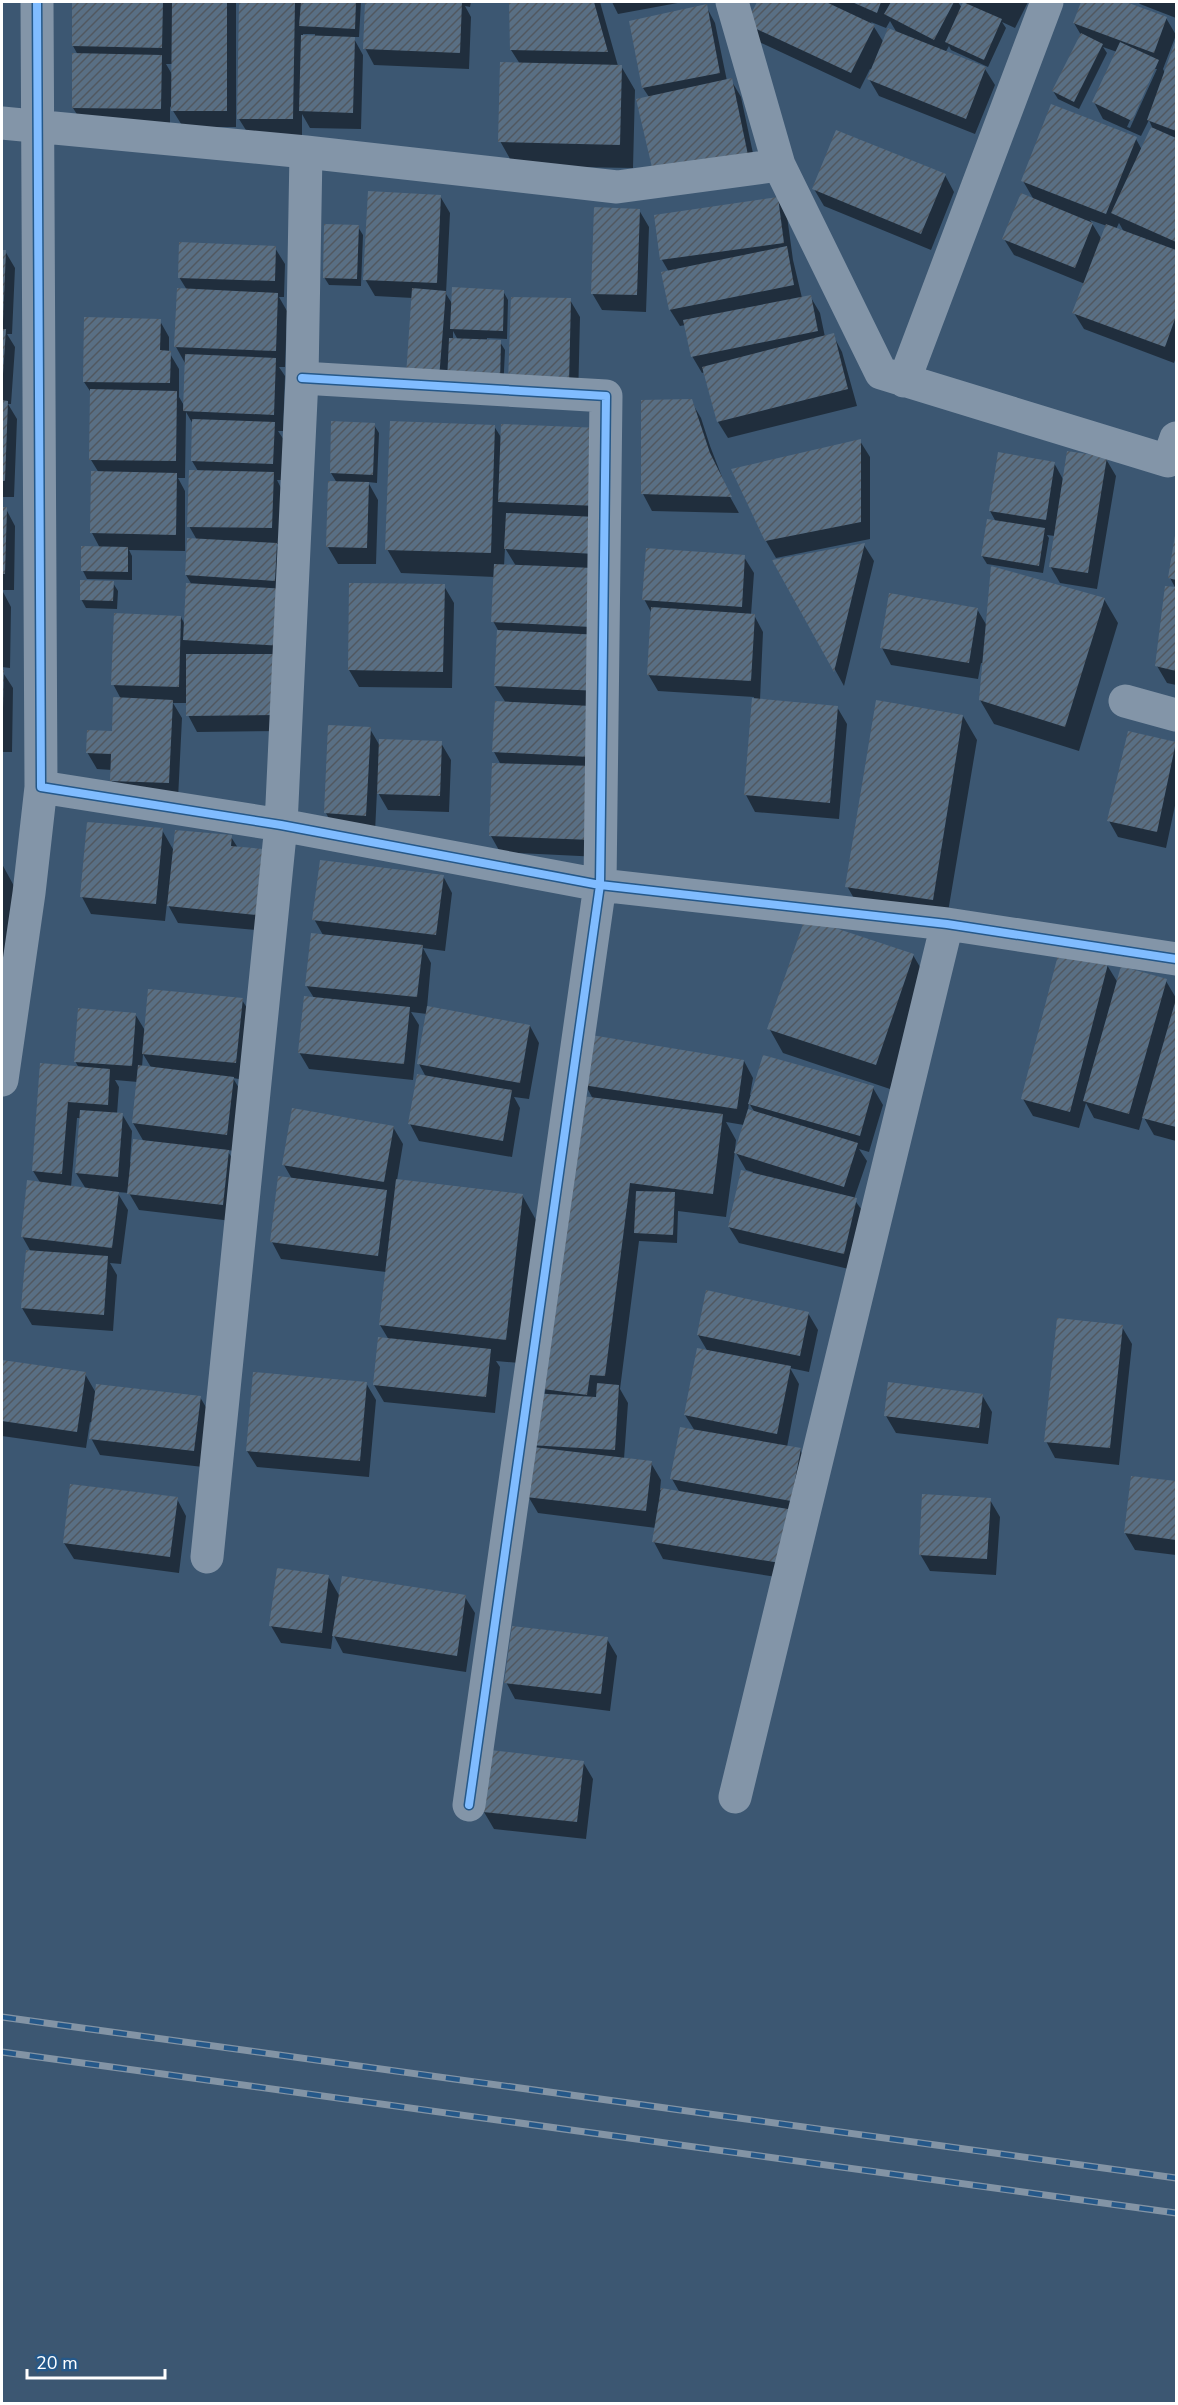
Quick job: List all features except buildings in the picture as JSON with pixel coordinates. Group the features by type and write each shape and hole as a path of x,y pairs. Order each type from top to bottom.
{"street":[{"path":"2,1080 29,893 41,787 37,2"},
{"path":"732,2 778,165 880,373 1168,461 1176,438"},
{"path":"904,381 1047,2"},
{"path":"2,123 306,152 617,187 778,165"},
{"path":"207,1557 281,825 302,378 306,152"},
{"path":"302,378 606,396 600,885 469,1805"},
{"path":"1125,701 1176,716"},
{"path":"41,787 281,825 600,885 947,924 1176,959"},
{"path":"735,1797 947,924"}],"railway":[{"path":"2,2017 1176,2178"},
{"path":"2,2052 1176,2213"}],"cycle path":[{"path":"37,2 41,787 281,825 600,885 947,924 1176,959"},
{"path":"302,378 606,396 600,885 469,1805"}]}
